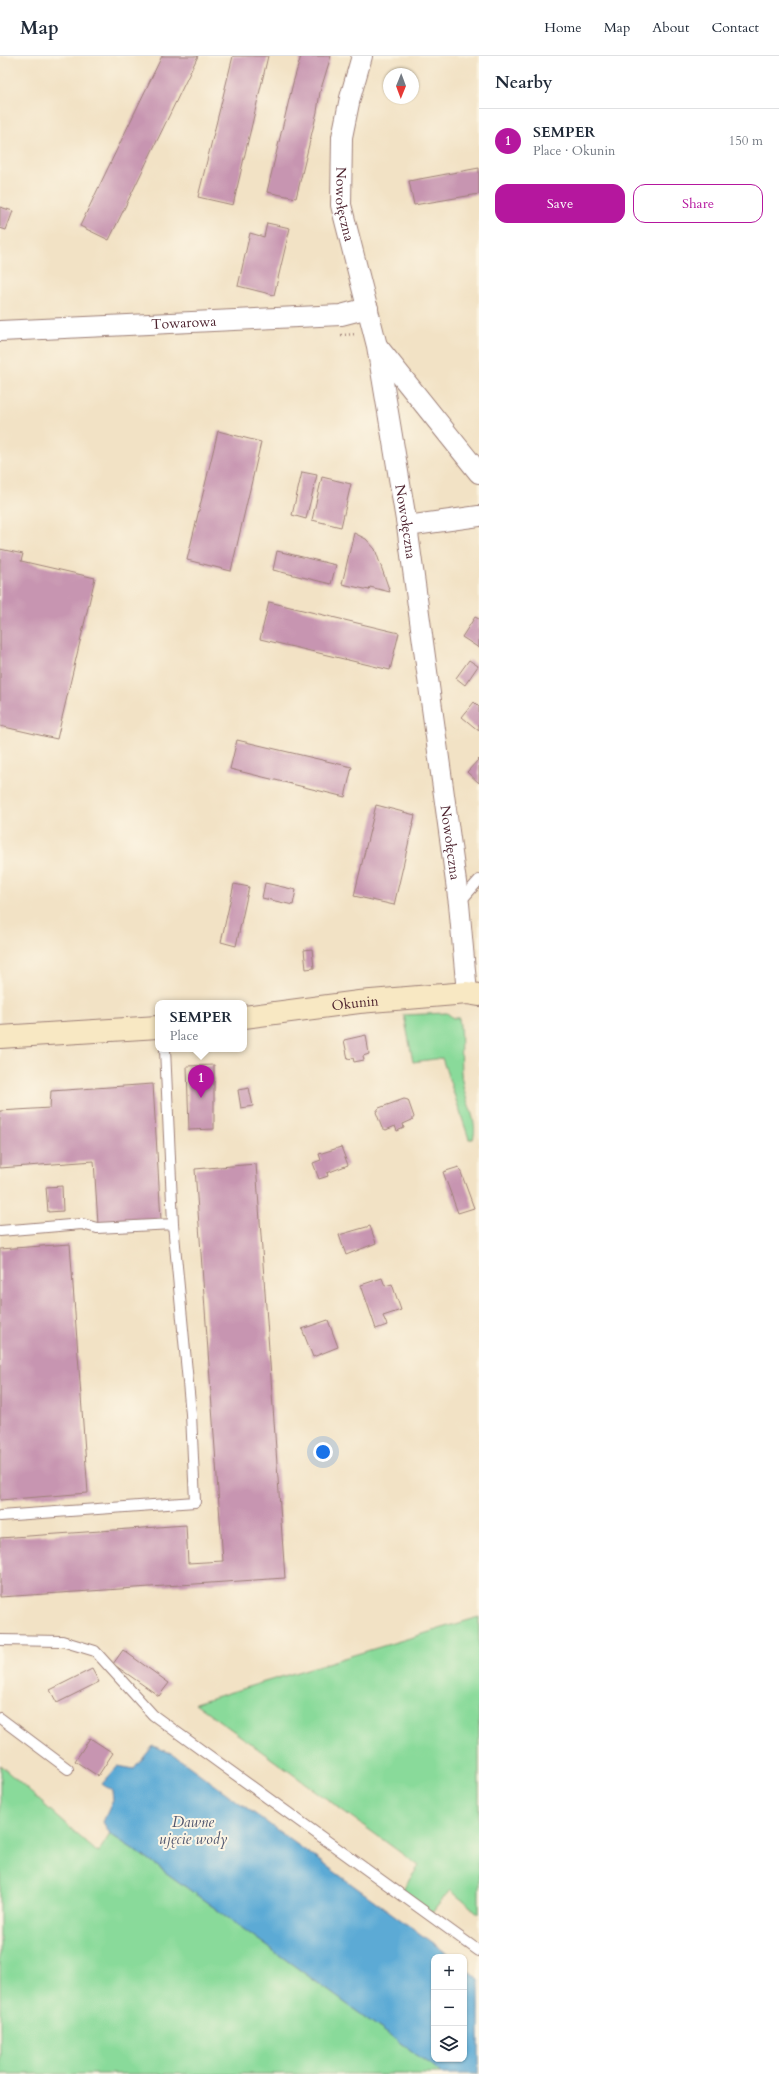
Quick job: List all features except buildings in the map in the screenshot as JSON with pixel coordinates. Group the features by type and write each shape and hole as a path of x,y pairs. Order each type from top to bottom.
{"main road":[{"name":"Okunin","path":"247,1016 359,1002 473,994"},
{"path":"0,1037 155,1027"}],"street":[{"name":"Nowołęczna","path":"362,56 350,98 342,136 341,205 377,346 407,526 459,904 473,994"},
{"name":"Towarowa","path":"0,331 341,315 368,308"},
{"path":"377,346 479,473"},
{"path":"407,526 479,516"}],"lane":[{"path":"459,904 479,880"},
{"path":"0,1516 195,1502 191,1414 173,1224 166,1052"},
{"path":"0,1230 82,1224 97,1228 173,1224"},
{"path":"0,1640 62,1641 95,1651 154,1715 479,1951"},
{"path":"0,1718 68,1769"}],"green space":[{"path":"447,1013 453,1018 459,1018 462,1078 473,1119 473,1139 469,1139 442,1058 413,1062 404,1015"},
{"path":"479,1617 479,1914 450,1890 432,1913 402,1890 419,1866 195,1703"},
{"path":"0,1765 98,1853 110,1834 139,1853 441,2074 0,2074"}],"water":[{"name":"Dawne ujęcie wody","path":"153,1746 171,1753 448,1954 431,1954 431,2062 467,2062 467,1969 479,1979 479,2074 441,2074 139,1853 110,1834 103,1822 113,1800 112,1791 102,1784 118,1766 134,1769"}],"place":[{"name":"SEMPER","path":"201,1098"}]}
